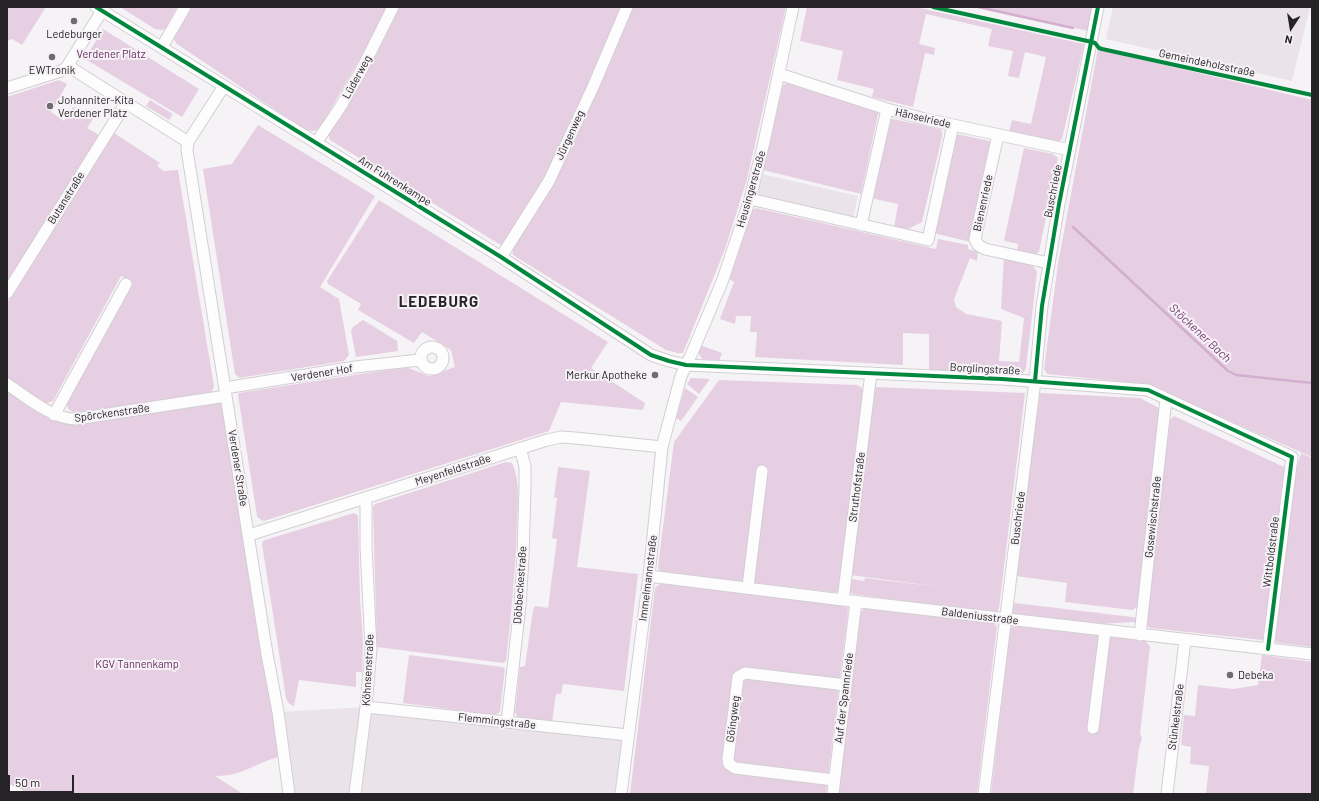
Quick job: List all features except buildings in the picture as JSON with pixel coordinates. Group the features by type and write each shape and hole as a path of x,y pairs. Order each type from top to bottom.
{"street":[{"path":"162,47 185,7"},
{"name":"Lüderweg","path":"316,143 341,106 362,69 393,7"},
{"name":"Jürgenweg","path":"501,257 549,181 593,87 627,7"},
{"name":"Heusingerstraße","path":"686,365 722,282 750,199 793,7"},
{"name":"Buschriede","path":"984,794 1035,381 1042,306 1098,7"},
{"path":"7,88 61,71 68,66 99,9"},
{"name":"Am Fuhrenkampe","path":"99,9 501,257 651,355 686,365"},
{"path":"68,66 188,142 224,86"},
{"name":"Hänselriede","path":"779,74 887,109 1070,150"},
{"name":"Butanstraße","path":"7,293 126,103"},
{"path":"860,225 887,109"},
{"path":"750,199 928,240 953,125"},
{"name":"Bienenriede","path":"998,135 975,239 978,245 985,249 1050,263"},
{"name":"Verdener Straße","path":"188,142 187,150 267,654 278,712 289,794"},
{"path":"54,415 126,284"},
{"name":"Verdener Hof","path":"225,392 355,367 420,360"},
{"name":"Borglingstraße","path":"686,365 1035,381 1148,390 1292,457"},
{"name":"Immelmannstraße","path":"621,794 649,576 662,447 681,376 686,365"},
{"name":"Struthofstraße","path":"843,600 871,373"},
{"name":"Spörckenstraße","path":"7,384 54,415 67,419 76,419 225,392"},
{"name":"Gosewischstraße","path":"1140,635 1166,399"},
{"name":"Meyenfeldstraße","path":"249,535 547,440 561,438 662,447"},
{"name":"Döbbeckestraße","path":"507,722 520,605 523,558 525,466 520,448"},
{"name":"Wittboldstraße","path":"1268,649 1292,457"},
{"path":"748,587 762,471"},
{"name":"Köhnsenstraße","path":"355,794 366,707 371,649 366,546 366,498"},
{"name":"Baldeniusstraße","path":"649,576 1140,635 1312,654"},
{"name":"Auf der Spannriede","path":"833,794 856,601"},
{"path":"1093,728 1105,630"},
{"name":"Stünkelstraße","path":"1167,794 1185,640"},
{"name":"Göingweg","path":"834,780 735,768 729,764 728,759 738,677 745,673 846,685"},
{"name":"Flemmingstraße","path":"366,707 628,735"},
{"path":"7,789 19,794"}],"shaded area":[{"path":"1113,7 1310,7 1292,81 1106,39"},
{"path":"762,174 858,196 853,220 756,198"},
{"path":"366,707 628,735 621,794 289,794 278,712"}],"green space":[{"path":"7,7 46,7 22,45 12,39 7,41"},
{"path":"120,7 177,7 165,29 161,30 155,29"},
{"path":"191,7 387,7 378,28 319,129 314,131 305,130 177,44 174,40 175,36"},
{"path":"399,7 621,7 550,167 503,245 499,244 330,140 328,134"},
{"path":"631,7 786,7 747,179 725,249 683,353 666,350 513,255 512,249"},
{"path":"807,7 915,7 1084,44 1062,139 1056,143 1009,132 1012,120 1031,124 1046,57 1025,52 1019,78 1008,76 1013,51 988,46 992,29 926,14 919,44 935,48 934,55 925,53 913,107 872,97 874,89 837,80 843,51 800,41"},
{"path":"978,7 1098,7 1093,32"},
{"name":"Verdener Platz","path":"103,29 199,89 182,117 85,59"},
{"path":"1098,49 1312,100 1312,457 1145,384 1047,374 1044,369 1058,264"},
{"path":"59,80 67,84 51,112 64,121 73,107 93,119 87,128 99,135 7,282 7,97"},
{"path":"788,83 877,112 878,114 861,194 763,170 783,85"},
{"path":"150,100 173,114 169,120 146,106"},
{"path":"893,119 940,129 942,131 942,137 922,222 906,230 894,228 898,204 871,198 888,122"},
{"path":"258,125 375,196 320,287 339,299 349,355 344,361 239,378 235,374 203,169 232,164"},
{"path":"114,133 160,163 157,166 164,171 178,170 214,386 212,392 208,394 80,413 73,412 68,409 67,404 133,283 121,276 53,401 45,404 7,379 7,303"},
{"path":"957,134 989,141 991,143 971,242 937,234 934,230"},
{"path":"1024,148 1053,154 1058,158 1039,252 1035,255 1017,252 1018,244 1004,241"},
{"path":"379,200 608,342 591,368 645,403 643,410 561,402 549,431 264,521 257,516 238,395 239,393 406,367 429,376 455,367 451,350 422,332 414,343 358,310 361,304 328,284 327,281"},
{"path":"756,208 936,249 938,239 968,245 968,249 978,252 977,261 970,258 954,299 956,307 966,314 1002,321 999,361 1019,362 1024,318 1001,309 1004,257 1031,263 1037,272 1026,368 1023,373 929,370 929,334 903,333 903,365 755,357 757,332 750,332 751,316 736,316 735,324 720,319 734,282 729,279 752,211"},
{"path":"363,320 397,341 398,351 356,357 351,331 353,327"},
{"path":"700,345 722,353 719,361 702,359 698,352"},
{"path":"691,378 710,379 699,394 687,384"},
{"path":"719,380 857,385 862,388 863,391 838,592 662,572 659,570 658,566 674,442"},
{"name":"KGV Tannenkamp","path":"7,384 67,419 226,396 283,756 237,773 215,776 243,794 19,794 7,789"},
{"path":"685,388 698,397 681,421 676,418"},
{"path":"874,388 1025,393 999,608 997,614 853,594 850,592 852,579 864,581 865,578 949,588 850,575"},
{"path":"1039,393 1140,398 1161,409 1137,607 1132,610 1065,602 1067,583 1016,576"},
{"path":"1174,416 1284,467 1286,470 1267,626 1264,630 1263,640 1150,628 1146,625 1145,622 1170,420"},
{"path":"1301,453 1312,458 1312,647 1280,643 1276,642 1274,639 1295,474"},
{"path":"506,462 512,463 515,470 518,499 514,574 506,661 503,663 377,647 373,507 375,504"},
{"path":"558,467 590,471 577,567 638,574 624,691 563,684 561,694 556,694 552,722 518,718 515,712 520,667 525,666 533,610 535,606 548,608 557,539 552,538 557,498 554,497"},
{"path":"354,513 358,516 360,599 363,642 362,672 356,672 356,687 299,680 293,706 289,704 286,698 262,544 265,540"},
{"path":"661,583 844,605 847,607 848,611 826,794 630,794 655,588"},
{"path":"1015,603 1132,617 1136,618 1137,622 1100,624 1097,626 1012,614 1013,605"},
{"path":"864,608 992,623 997,626 977,794 838,794 860,613"},
{"path":"1013,626 1146,641 1150,647 1140,734 1142,738 1139,748 1133,794 991,794 1010,629"},
{"path":"409,655 505,668 500,712 495,715 403,703"},
{"path":"1262,655 1312,662 1312,794 1206,794 1209,766 1190,764 1191,747 1181,745 1184,715 1195,716 1198,685 1233,689 1258,685"}],"waterway":[{"name":"Stöckener Bach","path":"978,7 1073,28"},
{"name":"Stöckener Bach","path":"1073,227 1097,249"},
{"name":"Stöckener Bach","path":"1097,249 1228,371 1236,375 1312,383"}],"cycle path":[{"path":"96,7 501,257 651,355 686,365 1002,379 1148,390 1292,457 1268,649"},
{"name":"Gemeindeholzstraße","path":"933,7 1092,42 1102,49 1312,95"},
{"path":"1035,381 1042,306 1059,204 1098,7"}],"place":[{"name":"Ledeburger","path":"74,21"},
{"name":"EWTronik","path":"52,57"},
{"name":"Johanniter-Kita Verdener Platz","path":"50,106"},
{"name":"Merkur Apotheke","path":"655,375"},
{"name":"Debeka","path":"1230,675"}],"district":[{"name":"LEDEBURG","path":"439,302"}]}
